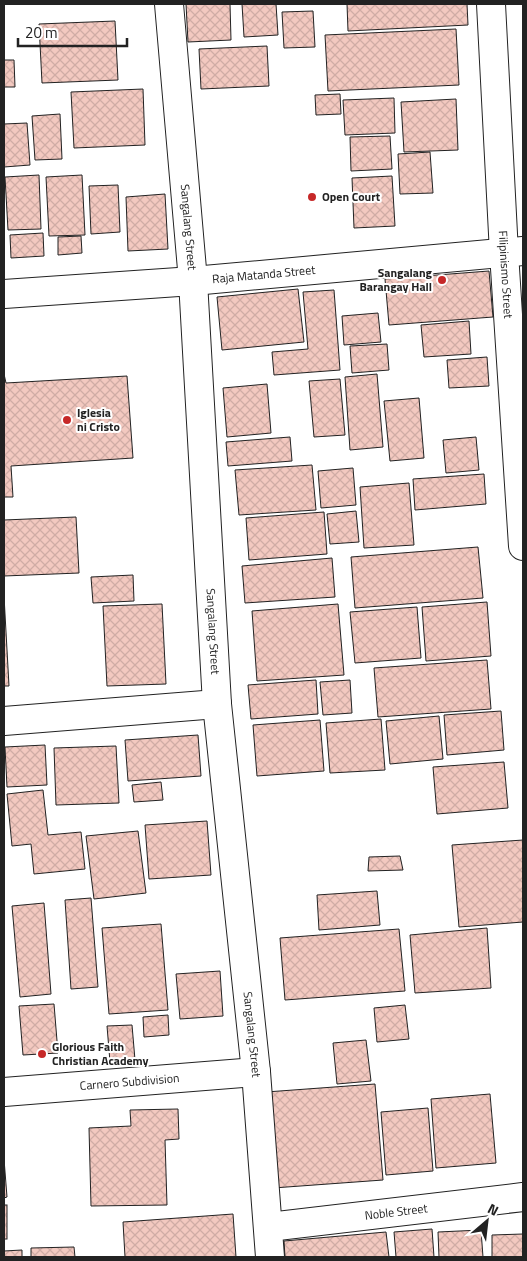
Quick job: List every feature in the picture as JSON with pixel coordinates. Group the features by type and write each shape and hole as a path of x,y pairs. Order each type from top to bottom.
{"street":[{"name":"Sangalang Street","path":"168,4 193,281 217,704 256,1072 270,1257"},
{"name":"Filipinismo Street","path":"491,4 513,252 523,546"},
{"name":"Raja Matanda Street","path":"4,294 193,281 513,252"},
{"path":"4,721 217,704"},
{"name":"Carnero Subdivision","path":"4,1092 256,1072"},
{"name":"Noble Street","path":"269,1227 523,1197"}],"building":[{"path":"186,4 230,4 231,40 188,42"},
{"path":"242,4 276,4 278,35 244,37"},
{"path":"347,4 467,4 468,25 348,31"},
{"path":"313,11 315,47 284,48 282,12"},
{"path":"115,21 118,80 42,83 39,24"},
{"path":"456,29 459,85 328,91 325,35"},
{"path":"267,46 269,86 201,89 199,49"},
{"path":"4,60 14,60 15,87 4,87"},
{"path":"143,89 145,145 74,148 71,92"},
{"path":"340,94 341,114 316,115 315,95"},
{"path":"394,98 395,133 345,135 343,100"},
{"path":"456,99 458,150 404,152 401,102"},
{"path":"60,114 62,159 35,160 32,116"},
{"path":"27,123 30,165 4,167 4,124"},
{"path":"390,136 392,169 351,171 350,137"},
{"path":"430,152 433,193 400,194 398,154"},
{"path":"39,175 41,229 8,230 5,177"},
{"path":"82,175 85,235 49,236 46,177"},
{"path":"392,176 395,226 354,228 352,178"},
{"path":"118,185 120,232 91,234 89,186"},
{"path":"165,194 168,249 128,251 126,197"},
{"path":"43,233 44,256 11,258 10,235"},
{"path":"81,236 82,253 58,255 58,237"},
{"path":"489,271 493,317 389,325 385,279"},
{"path":"298,289 304,342 222,350 217,297"},
{"path":"334,290 340,370 274,375 272,352 308,349 303,292"},
{"path":"378,313 381,342 344,345 342,316"},
{"path":"469,321 471,354 424,357 421,325"},
{"path":"387,344 389,370 352,373 350,346"},
{"path":"487,357 489,386 449,388 447,360"},
{"name":"Iglesia ni Cristo","path":"4,374 6,383 127,376 133,458 11,466 13,497 4,497"},
{"path":"377,374 383,447 350,450 345,377"},
{"path":"340,379 345,435 314,437 309,381"},
{"path":"267,384 271,433 227,437 223,388"},
{"path":"419,398 424,458 390,461 384,401"},
{"path":"290,437 292,461 228,466 226,442"},
{"path":"476,437 479,470 446,473 443,440"},
{"path":"312,465 316,510 239,515 235,470"},
{"path":"353,468 356,505 321,508 318,471"},
{"path":"484,474 486,504 415,510 413,479"},
{"path":"409,483 414,545 364,548 360,487"},
{"path":"356,511 359,542 330,544 327,514"},
{"path":"324,512 327,554 249,560 246,518"},
{"path":"76,517 79,573 4,576 4,520"},
{"path":"478,547 483,598 355,608 351,557"},
{"path":"332,558 335,597 245,603 242,566"},
{"path":"133,575 134,601 93,603 91,577"},
{"path":"4,596 9,686 4,686"},
{"path":"487,602 491,656 426,661 422,607"},
{"path":"162,604 166,684 107,686 103,606"},
{"path":"338,604 344,675 257,681 252,611"},
{"path":"417,607 421,658 355,663 350,612"},
{"path":"487,660 491,709 378,717 374,668"},
{"path":"316,680 318,714 251,719 248,685"},
{"path":"350,680 352,713 323,715 320,682"},
{"path":"501,711 504,750 447,755 444,715"},
{"path":"439,716 443,759 390,764 386,721"},
{"path":"381,719 385,770 330,773 326,723"},
{"path":"320,720 324,771 257,776 253,725"},
{"path":"198,735 201,776 128,781 125,740"},
{"path":"45,745 47,785 7,787 5,747"},
{"path":"116,746 119,803 56,805 54,748"},
{"path":"504,762 508,808 437,814 433,767"},
{"path":"161,782 163,800 134,802 132,785"},
{"path":"43,790 48,835 81,832 85,869 34,874 31,844 12,846 7,794"},
{"path":"207,821 211,875 149,879 145,825"},
{"path":"138,831 146,893 94,899 86,836"},
{"path":"523,840 523,922 459,927 452,845"},
{"path":"400,856 403,870 368,871 369,857"},
{"path":"377,891 380,925 319,930 317,895"},
{"path":"91,898 98,987 71,989 65,900"},
{"path":"44,903 51,994 20,997 12,906"},
{"path":"161,924 168,1010 109,1014 102,928"},
{"path":"487,928 491,988 415,993 410,935"},
{"path":"399,929 405,991 285,1000 280,938"},
{"path":"220,971 223,1016 180,1019 176,974"},
{"path":"54,1004 58,1053 23,1055 19,1006"},
{"path":"405,1005 409,1039 377,1042 374,1008"},
{"path":"168,1015 169,1035 144,1037 143,1017"},
{"path":"132,1025 135,1060 110,1062 107,1026"},
{"path":"366,1040 371,1081 337,1084 333,1043"},
{"path":"375,1084 383,1180 273,1188 266,1092"},
{"path":"490,1094 496,1163 436,1168 431,1099"},
{"path":"428,1108 433,1171 386,1175 381,1112"},
{"path":"178,1109 179,1139 165,1140 167,1205 91,1206 89,1128 131,1126 130,1110"},
{"path":"4,1159 7,1197 4,1198"},
{"path":"4,1205 7,1205 7,1239 4,1239"},
{"path":"233,1214 236,1257 125,1257 123,1222"},
{"path":"432,1229 434,1257 396,1257 394,1232"},
{"path":"481,1230 483,1257 439,1257 438,1232"},
{"path":"386,1232 389,1257 285,1257 284,1241"},
{"path":"523,1234 523,1257 492,1257 492,1235"},
{"path":"74,1247 75,1257 31,1257 31,1248"},
{"path":"22,1250 22,1257 4,1257 4,1251"}],"place":[{"name":"Open Court","path":"312,197"},
{"name":"Sangalang Barangay Hall","path":"442,280"},
{"name":"Iglesia ni Cristo","path":"67,420"},
{"name":"Glorious Faith Christian Academy","path":"42,1054"}]}
